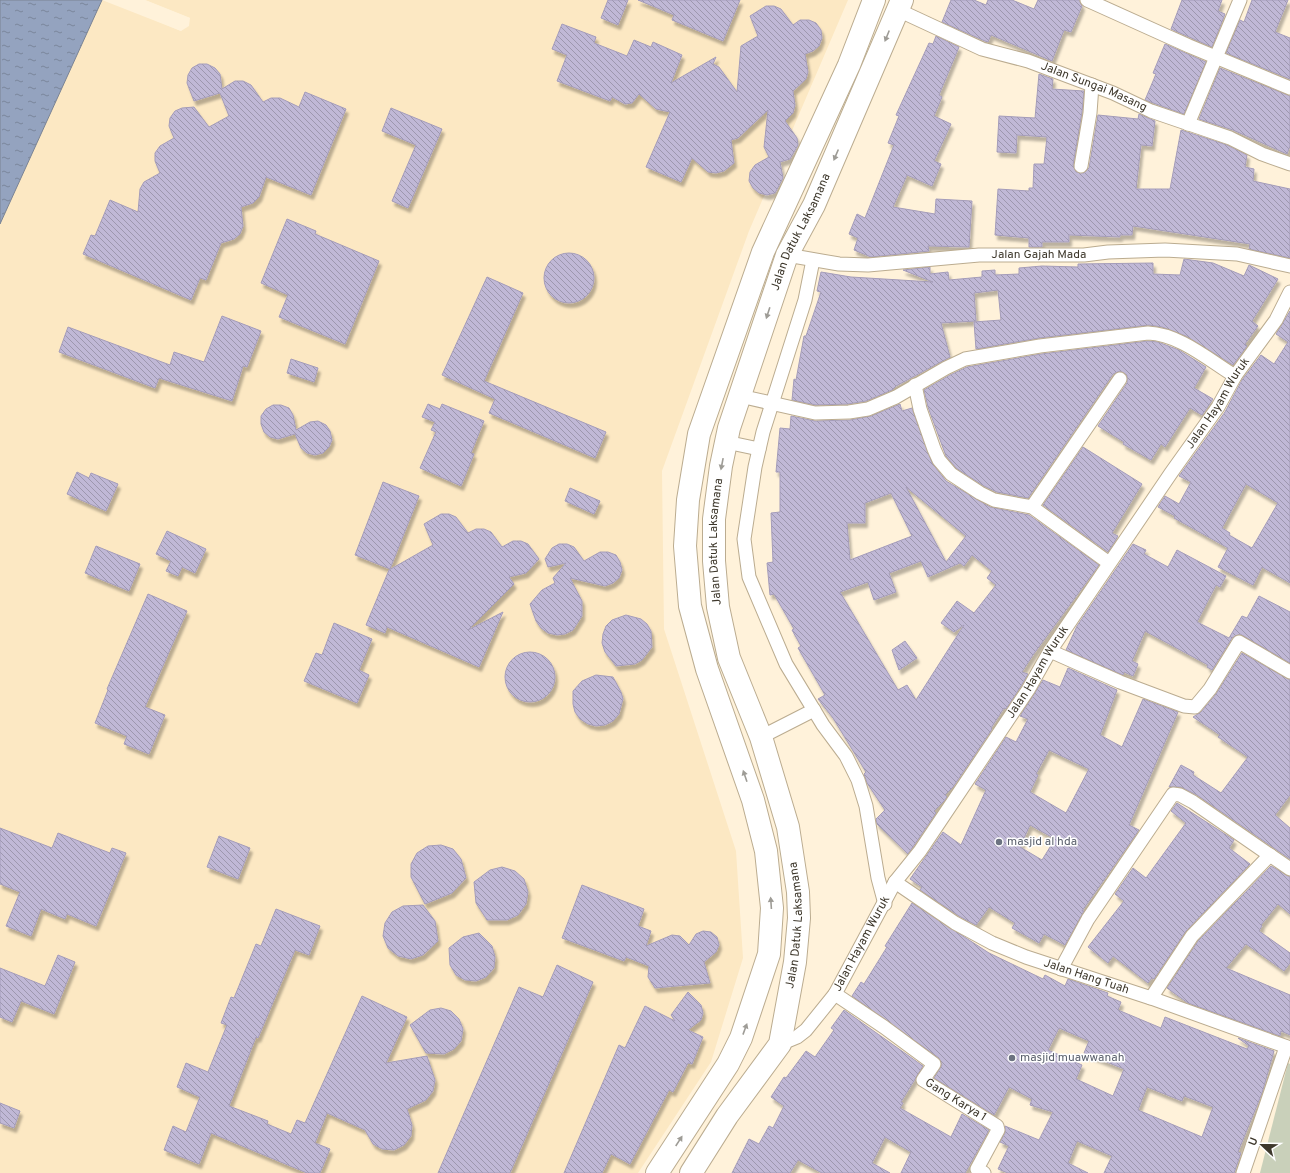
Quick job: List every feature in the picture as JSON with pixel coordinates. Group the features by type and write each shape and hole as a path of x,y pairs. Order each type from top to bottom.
{"highway":[{"name":"Jalan Datuk Laksamana","path":"657,1173 728,1064 741,1038 769,954 772,908 766,851 753,800 707,669 690,606 685,546 688,500 699,434 763,252 849,65 874,0"},
{"name":"Jalan Datuk Laksamana","path":"691,1173 727,1116 780,1044 795,962 799,918 798,892 788,827 761,737 729,658 718,607 714,561 714,519 726,442 787,256 814,205 900,5"},
{"path":"732,337 757,346"}],"street":[{"path":"1086,0 1189,46 1217,56 1290,88"},
{"path":"1188,124 1240,0"},
{"name":"Jalan Sungai Masang","path":"900,5 982,48 1028,61 1092,85 1151,111 1230,138 1262,154 1290,164"},
{"path":"1081,166 1090,113 1092,85"},
{"name":"Jalan Gajah Mada","path":"787,256 839,264 868,265 979,254 1084,255 1108,252 1165,250 1237,254 1290,266"},
{"path":"813,260 806,300 759,449 744,539 749,577 786,664 814,710 846,756 858,780 866,806 878,878 885,904"},
{"name":"Jalan Hayam Wuruk","path":"780,1044 797,1037 806,1030 835,994 896,882 928,838 1028,690 1050,651 1109,563 1218,407 1235,376 1276,320 1290,292"},
{"path":"740,396 815,413 849,412 868,409 896,397 915,385 965,359 1040,346 1148,333 1158,334 1190,348 1235,376"},
{"path":"1032,507 1120,379"},
{"path":"915,385 920,410 934,449 939,460 951,474 980,493 994,500 1032,507 1109,563"},
{"path":"726,442 759,449"},
{"path":"1050,651 1120,682 1184,706 1195,708 1210,689 1239,642 1290,672"},
{"path":"761,737 814,710"},
{"path":"1061,968 1088,919 1173,794 1180,795 1193,802 1290,869"},
{"path":"1151,998 1192,936 1270,855"},
{"name":"Jalan Hang Tuah","path":"896,882 955,923 986,940 1026,957 1151,998 1288,1048"},
{"name":"Gang Karya 1","path":"835,994 884,1027 934,1064 923,1080 997,1126 998,1130 977,1169 984,1173"},
{"path":"1243,1173 1288,1048"}],"shaded area":[{"path":"102,0 181,31 190,18 145,0 848,0 749,231 662,471 664,629 736,851 743,958 711,1062 638,1173 0,1173 0,224"}],"green space":[{"path":"1288,1063 1290,1064 1290,1173 1260,1173"}],"water":[{"path":"0,0 102,0 0,224"}],"pier":[{"path":"106,0 145,0 190,18 189,26 181,31"}],"building":[{"path":"608,0 628,0 618,25 601,18"},
{"path":"638,0 740,0 723,41 672,20 674,15"},
{"path":"951,0 974,0 986,5 988,0 1012,0 1034,9 1038,0 1079,0 1082,6 1071,32 1064,30 1052,61 991,35 988,42 942,22"},
{"path":"1182,0 1222,0 1218,11 1225,14 1212,47 1171,29"},
{"path":"1252,0 1288,0 1275,32 1290,38 1290,79 1226,53 1240,20 1244,22"},
{"path":"766,6 774,6 781,9 793,25 800,20 809,20 816,23 821,30 822,38 819,46 813,51 805,54 808,72 806,79 793,91 795,105 793,113 785,121 797,138 798,145 790,159 780,162 783,178 775,193 767,195 759,193 753,188 749,181 750,172 755,165 769,157 764,147 768,110 738,138 731,140 734,163 724,171 716,173 708,172 692,158 681,182 646,167 670,112 656,109 639,94 632,103 625,104 612,97 610,101 557,81 567,55 552,49 562,24 596,37 594,43 627,56 634,40 651,47 653,42 682,55 671,83 716,57 713,64 719,67 737,92 741,46 758,36 750,16"},
{"path":"936,36 959,47 939,95 942,97 934,116 951,124 934,161 941,164 932,186 907,175 893,207 935,214 936,199 972,201 969,247 928,246 929,251 871,257 854,250 858,238 849,234 857,214 865,218 894,145 888,143 899,116 896,115 929,43 933,44"},
{"path":"1165,44 1206,62 1184,114 1145,100 1156,74 1153,73"},
{"path":"199,64 207,64 215,68 220,74 222,89 235,81 243,81 251,85 263,102 271,98 280,98 299,107 305,92 346,109 311,195 266,177 259,197 253,203 241,207 243,226 240,234 234,239 221,243 206,280 200,278 191,300 83,254 91,235 95,236 110,200 138,212 140,189 144,182 160,173 155,161 155,153 160,146 174,138 169,126 170,118 175,111 182,108 194,107 209,127 229,116 220,93 194,101 187,83 188,75 192,68"},
{"path":"1220,68 1290,96 1290,146 1287,154 1233,130 1199,119"},
{"path":"1039,74 1053,79 1052,89 1084,91 1073,165 1076,172 1084,173 1089,168 1098,115 1138,119 1139,114 1155,121 1152,146 1141,145 1136,189 1170,189 1181,130 1227,145 1247,155 1245,167 1254,169 1253,181 1290,189 1290,258 1249,249 1250,244 1133,226 1132,235 1120,235 1120,237 1069,235 1069,242 1042,242 1042,247 1029,247 1029,238 995,235 998,189 1029,191 1029,188 1033,188 1034,164 1044,164 1047,137 1017,135 1016,153 997,152 999,116 1035,118"},
{"path":"391,108 442,129 408,208 392,201 416,145 382,131"},
{"path":"287,219 316,231 315,234 379,261 345,344 279,317 288,295 261,283"},
{"path":"564,253 574,253 587,260 594,273 594,283 587,296 574,303 564,303 555,299 548,292 544,283 544,273 548,264 555,257"},
{"path":"1184,259 1213,263 1244,276 1249,265 1278,279 1252,321 1258,326 1245,344 1247,346 1233,365 1186,336 1162,327 1149,325 1039,338 976,349 974,322 1001,320 998,290 974,293 976,321 941,323 950,357 896,386 892,390 866,401 848,404 816,405 792,400 794,379 796,380 804,336 806,336 821,292 817,291 821,272 851,277 933,282 903,270 930,267 930,274 948,272 949,280 982,277 982,271 995,270 995,275 1019,274 1019,268 1042,266 1078,267 1078,264 1153,263 1153,274 1180,275"},
{"path":"487,277 523,293 484,381 606,432 595,458 489,413 495,399 442,375"},
{"path":"1290,311 1290,583 1262,567 1253,585 1218,567 1228,548 1174,518 1175,516 1158,507 1165,496 1179,504 1191,482 1179,476 1225,412 1242,380 1261,355 1274,364 1288,342 1276,334","holes":["1246,484 1278,503 1252,548 1229,535 1230,533 1222,528"]},
{"path":"222,316 261,331 247,367 243,366 232,401 159,378 155,388 59,352 68,327 170,365 174,352 204,362"},
{"path":"1148,341 1158,342 1179,350 1206,367 1194,388 1213,399 1202,415 1190,408 1165,447 1161,444 1151,460 1123,444 1124,442 1098,426 1127,383 1127,375 1120,371 1113,374 1028,498 997,492 984,486 956,468 946,456 928,407 924,390 950,375 967,367 1041,354"},
{"path":"291,359 318,368 314,382 287,373"},
{"path":"428,404 440,409 442,404 484,421 471,453 474,454 461,486 420,468 436,432 431,430 435,422 422,417"},
{"path":"900,404 902,411 912,408 932,463 946,481 990,507 1029,515 1099,565 1033,655 1022,672 1028,674 1021,686 1006,709 1004,708 991,728 992,729 953,787 945,795 947,797 934,811 936,813 908,854 877,824 876,819 885,810 867,783 864,774 866,772 833,718 818,699 825,695 798,648 801,646 792,630 794,629 774,594 770,595 767,563 773,562 771,513 780,512 780,472 776,472 780,428 790,429 791,416 815,421 850,420 871,416","holes":["906,487 966,536 946,562","891,493 912,536 850,560 847,523 865,523 865,503","972,555 992,571 987,578 996,585 974,613 957,601 941,623 954,632 964,625 916,700 907,685 898,690 840,592 868,582 874,600 896,592 889,573 921,561 928,577 960,563 964,566"]},
{"path":"273,405 281,405 289,408 293,415 296,430 310,422 318,421 326,425 330,431 332,440 329,447 323,453 315,455 307,453 301,448 295,434 278,439 270,437 264,432 261,424 261,416 266,409"},
{"path":"1083,447 1142,484 1112,533 1118,536 1108,552 1043,505"},
{"path":"77,472 89,478 91,473 118,484 106,511 67,494"},
{"path":"383,482 419,496 390,569 355,555"},
{"path":"570,488 600,501 594,514 565,501"},
{"path":"441,514 449,514 456,517 468,533 476,529 484,529 491,532 502,547 513,541 521,541 528,544 539,559 526,573 509,577 514,584 468,630 503,612 479,667 387,627 385,633 366,625 389,570 433,545 424,524"},
{"path":"167,531 206,549 195,573 182,567 178,576 166,571 171,561 156,554"},
{"path":"559,544 567,544 574,547 584,561 600,552 608,552 616,555 622,570 619,578 613,583 605,586 570,578 582,601 582,616 573,630 565,634 557,635 548,633 541,628 536,621 530,604 542,590 555,583 553,578 566,563 548,567 545,559 552,548"},
{"path":"1133,544 1146,550 1144,554 1168,567 1177,550 1226,576 1220,587 1216,585 1197,622 1229,638 1242,616 1247,618 1259,596 1290,612 1290,663 1240,634 1232,638 1212,670 1207,667 1208,665 1145,631 1132,661 1138,664 1133,676 1124,672 1123,675 1066,650 1077,626"},
{"path":"96,546 140,564 129,591 85,573"},
{"path":"148,594 187,611 145,707 165,715 149,754 124,744 127,736 95,723 108,690 107,689"},
{"path":"626,615 641,619 647,624 651,631 652,647 642,660 635,664 616,666 605,652 602,643 603,634 606,626 612,620"},
{"path":"334,623 372,639 359,670 369,675 357,703 304,681 316,653 322,655"},
{"path":"905,641 917,658 899,670 892,650"},
{"path":"525,652 535,652 548,659 555,672 555,682 548,695 535,702 525,702 516,698 509,691 505,682 505,672 509,663 516,656"},
{"path":"1242,653 1290,680 1290,795 1275,815 1290,828 1290,859 1197,795 1181,787 1169,787 1181,765 1194,772 1193,775 1221,793 1248,757 1218,737 1220,735 1193,717 1201,712 1216,694"},
{"path":"1068,668 1117,690 1100,735 1122,747 1143,699 1178,712 1129,825 1139,830 1082,911 1084,911 1065,945 1044,934 1039,943 1012,928 1015,923 989,907 976,925 959,916 920,890 922,887 910,879 943,832 961,845 986,790 975,784 1006,737 1016,742 1028,719 1020,716 1043,680 1060,687","holes":["1049,750 1089,769 1066,813 1030,792 1038,775 1036,774","1030,825 1055,839 1042,860 1020,847"]},
{"path":"596,675 613,677 623,699 619,714 613,721 605,725 596,726 588,724 580,719 575,712 573,704 573,691 582,681"},
{"path":"1177,803 1234,840 1229,848 1250,864 1186,931 1154,979 1152,978 1148,983 1113,956 1108,963 1088,947 1124,901 1115,894 1133,868 1146,878 1186,823 1171,811"},
{"path":"0,828 52,848 58,833 110,853 112,848 126,853 96,926 67,914 65,919 41,909 31,936 6,926 20,892 0,884"},
{"path":"219,836 250,848 238,879 207,867"},
{"path":"441,845 453,849 461,859 466,878 452,893 425,904 411,877 411,864 417,853 428,846"},
{"path":"1271,866 1290,877 1290,914 1278,904 1261,925 1262,926 1259,931 1290,953 1290,963 1284,971 1246,944 1226,968 1290,995 1290,1035 1281,1031 1280,1036 1188,1003 1167,988 1198,941"},
{"path":"502,867 515,871 524,879 528,892 526,904 518,915 507,920 487,920 476,903 474,882 490,870"},
{"path":"582,885 644,909 638,926 651,931 646,946 672,935 680,936 689,945 696,934 703,931 711,932 717,937 719,945 716,952 704,962 710,983 655,988 648,977 649,966 626,957 624,961 562,938"},
{"path":"912,903 989,953 1043,979 1045,975 1065,986 1068,979 1108,993 1107,996 1121,1002 1118,1010 1161,1028 1165,1017 1247,1049 1249,1046 1238,1038 1274,1051 1262,1093 1238,1152 1241,1153 1234,1173 1104,1173 1112,1156 1077,1141 1068,1163 1088,1173 1008,1173 998,1169 1009,1146 1000,1142 1005,1133 1005,1126 1039,1140 1053,1112 1030,1105 1032,1099 1009,1087 994,1115 934,1078 942,1065 939,1058 852,996 861,982 864,984 887,947 885,946","holes":["1059,1028 1089,1041 1084,1053 1124,1069 1113,1096 1076,1079 1082,1065 1048,1050","1147,1087 1182,1101 1184,1096 1213,1107 1202,1137 1138,1110"]},
{"path":"423,905 435,921 438,941 423,955 411,959 398,956 388,948 383,936 385,923 392,912 403,906"},
{"path":"276,909 320,926 309,955 295,950 258,1038 256,1037 229,1106 268,1121 267,1124 291,1134 297,1120 305,1123 362,996 407,1017 386,1063 427,1056 435,1080 433,1091 426,1100 407,1109 412,1125 411,1136 404,1145 394,1150 382,1149 373,1144 365,1130 327,1113 315,1143 330,1149 320,1173 307,1173 211,1133 199,1164 164,1150 173,1126 186,1132 200,1097 177,1087 186,1063 208,1072 227,1025 221,1023 231,997 234,998 256,944 261,946"},
{"path":"479,933 492,946 495,957 494,968 486,977 476,981 465,980 456,975 450,965 449,948 463,937"},
{"path":"58,955 75,962 54,1014 21,1001 12,1022 0,1017 0,968 45,986"},
{"path":"557,965 593,982 510,1173 438,1173 519,987 543,997"},
{"path":"688,992 701,1005 703,1013 701,1020 688,1030 703,1037 692,1064 688,1063 673,1092 669,1090 630,1164 611,1154 602,1173 564,1173 619,1045 625,1048 645,1006 675,1021 671,1015"},
{"path":"441,1008 451,1011 459,1019 463,1029 461,1041 454,1049 444,1054 426,1053 410,1025 430,1010"},
{"path":"844,1010 923,1066 901,1102 903,1103 900,1108 951,1137 962,1114 989,1130 965,1173 901,1173 911,1152 885,1137 872,1163 890,1173 822,1173 798,1160 790,1173 732,1173 749,1139 759,1144 769,1126 773,1128 784,1106 771,1097 784,1077 786,1078 806,1051 815,1057 834,1030 831,1028"},
{"path":"0,1103 20,1111 14,1128 0,1123"}],"place":[{"name":"masjid al hda","path":"999,842"},
{"name":"masjid muawwanah","path":"1012,1058"}]}
